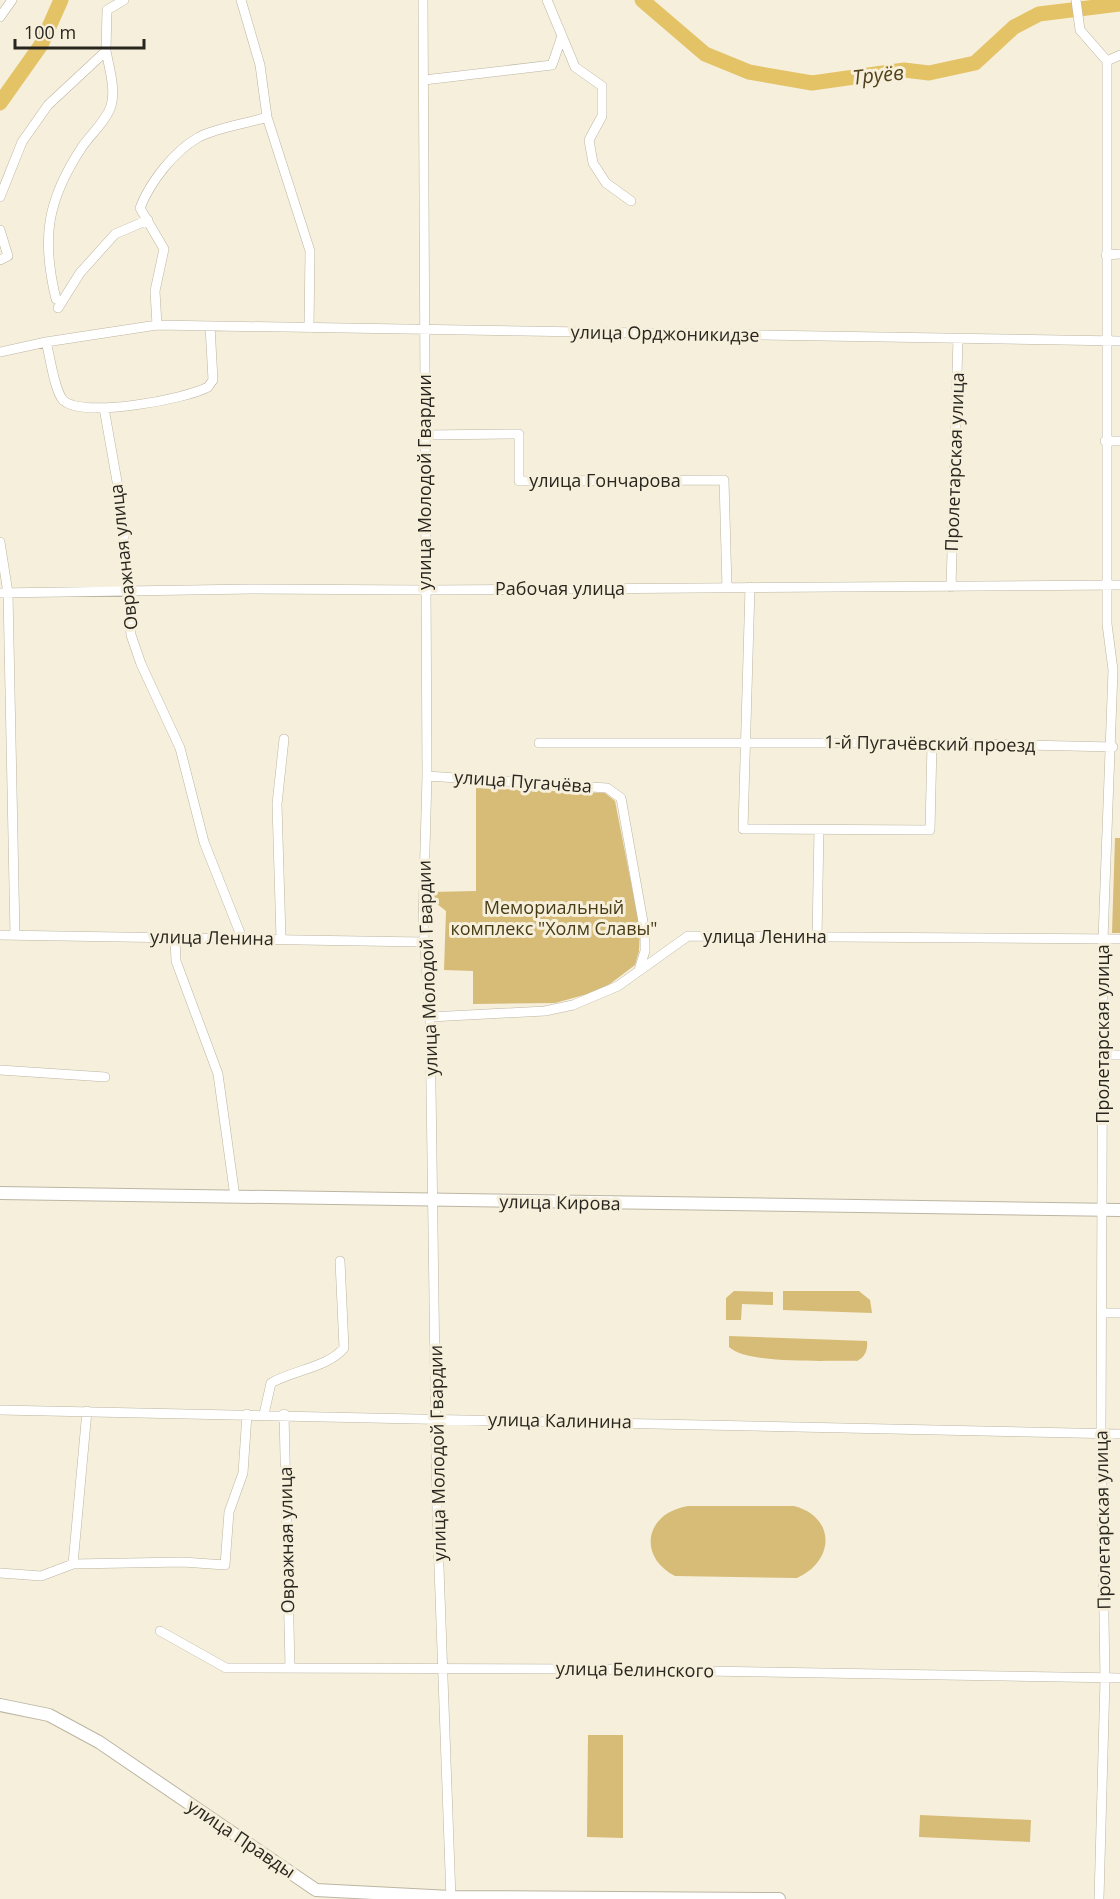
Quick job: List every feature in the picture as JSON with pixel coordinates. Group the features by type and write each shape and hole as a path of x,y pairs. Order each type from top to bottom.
{"street":[{"path":"0,17 12,0"},
{"path":"124,0 107,10 106,51 112,93 111,105 72,163 53,201 48,231 50,271 57,304 80,273 115,234 148,220"},
{"path":"241,0 260,65 267,117 310,251 309,328"},
{"name":"улица Молодой Гвардии","path":"423,0 427,776 423,942 430,1017 437,1512 452,1898"},
{"path":"547,0 575,67 602,86 602,116 589,140 593,163 606,183 631,201"},
{"path":"1076,0 1080,30 1107,61 1120,55"},
{"path":"424,81 552,65 562,36"},
{"path":"0,197 22,142 48,105 106,51"},
{"name":"Пролетарская улица","path":"1100,1899 1105,1679 1101,1433 1103,939 1113,747 1113,670 1107,624 1105,441 1107,61"},
{"path":"157,325 155,291 164,249 140,208 148,187 180,153 199,138 267,117"},
{"path":"0,230 8,256 0,260"},
{"path":"1106,255 1120,254"},
{"name":"улица Орджоникидзе","path":"0,352 46,342 157,325 1120,341"},
{"path":"46,342 58,393 64,401 75,405 104,408 172,398 208,387 213,380 210,326"},
{"name":"Пролетарская улица","path":"951,587 958,338"},
{"name":"Овражная улица","path":"104,408 121,504 131,635 180,748 204,842 242,938"},
{"name":"улица Гончарова","path":"425,435 519,434 519,482 724,480 727,588"},
{"path":"1105,441 1120,441"},
{"path":"0,542 4,593 15,936"},
{"name":"Рабочая улица","path":"4,593 1120,585"},
{"path":"750,587 743,829 930,830 932,743"},
{"path":"281,939 277,804 284,739"},
{"name":"1-й Пугачёвский проезд","path":"539,743 932,743 1113,747"},
{"name":"улица Пугачёва","path":"427,776 607,788 621,798 645,933 645,951 639,970"},
{"path":"817,937 819,830"},
{"name":"улица Ленина","path":"0,935 423,942"},
{"name":"улица Ленина","path":"430,1017 545,1011 573,1005 618,986 688,936 1120,939"},
{"path":"175,938 176,961 218,1074 234,1197"},
{"path":"1103,1055 1120,1055"},
{"path":"0,1070 105,1077"},
{"name":"улица Кирова","path":"0,1193 1120,1210"},
{"path":"264,1414 271,1383 287,1374 337,1356 344,1348 340,1261"},
{"path":"1102,1313 1120,1313"},
{"name":"улица Калинина","path":"0,1410 284,1414 1120,1434"},
{"path":"74,1564 87,1411"},
{"path":"0,1573 41,1576 74,1564 183,1562 225,1565 229,1512 243,1473 247,1414"},
{"name":"Овражная улица","path":"284,1414 290,1666"},
{"name":"улица Белинского","path":"160,1631 226,1668 290,1666 1120,1678"},
{"name":"улица Правды","path":"0,1705 49,1714 99,1742 316,1890 452,1898 779,1899"}],"green space":[{"name":"Мемориальный комплекс \"Холм Славы\"","path":"476,788 605,793 615,801 640,929 639,951 635,965 602,990 555,1003 473,1004 473,971 444,970 446,911 432,900 431,892 476,891"},
{"path":"1115,838 1120,838 1120,933 1112,933"},
{"path":"734,1291 773,1292 773,1305 742,1304 741,1320 726,1320 726,1298"},
{"path":"783,1291 859,1291 870,1300 872,1313 783,1310"},
{"path":"729,1336 867,1341 867,1347 864,1355 857,1361 770,1359 739,1353 729,1347"},
{"path":"688,1506 794,1506 808,1512 818,1520 826,1540 824,1551 810,1570 797,1578 675,1576 663,1568 655,1558 651,1547 651,1536 662,1517"},
{"path":"588,1735 623,1735 623,1838 587,1837"},
{"path":"920,1815 1031,1820 1030,1842 919,1837"}],"waterway":[{"name":"Труёв","path":"0,103 41,45 61,0"},
{"name":"Труёв","path":"642,0 705,54 749,72 812,83 904,70 929,73 975,63 1014,27 1039,14 1120,4"}]}
